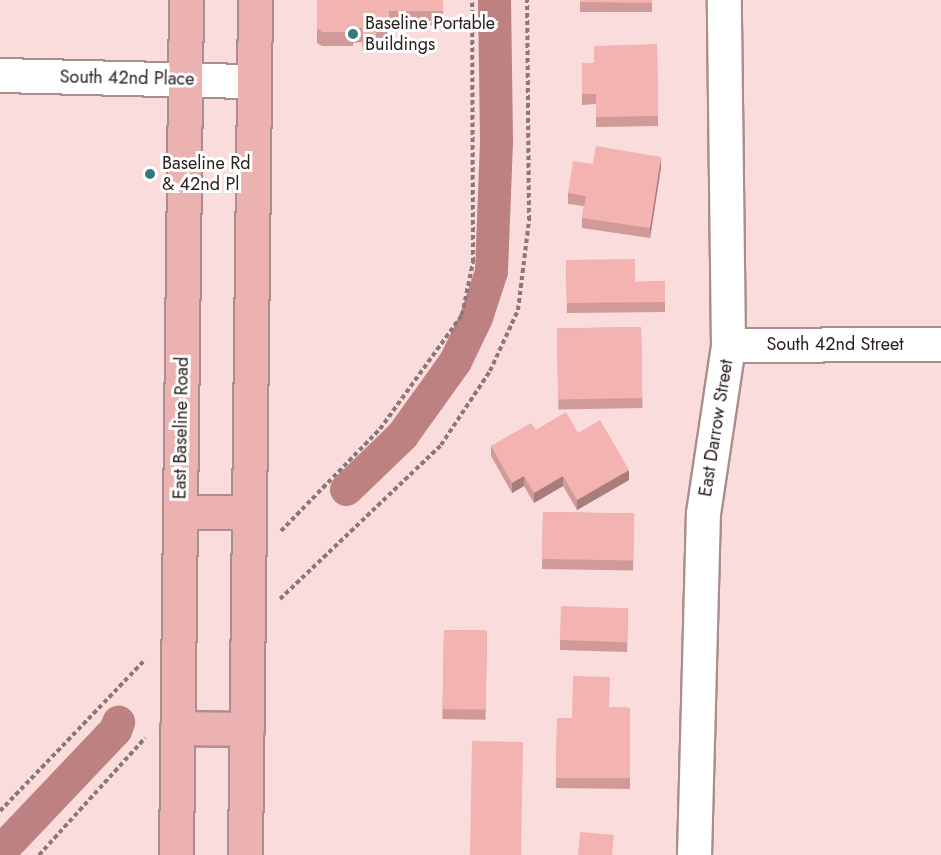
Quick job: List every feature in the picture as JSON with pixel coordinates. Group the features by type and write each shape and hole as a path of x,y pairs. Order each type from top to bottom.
{"main road":[{"name":"East Baseline Road","path":"176,855 186,0"},
{"path":"245,855 255,0"},
{"path":"181,512 249,512"},
{"path":"177,728 247,729"}],"street":[{"name":"East Darrow Street","path":"694,855 703,513 728,345 724,0"},
{"name":"South 42nd Place","path":"0,75 254,81"},
{"name":"South 42nd Street","path":"728,345 941,344"}],"path":[{"path":"248,560 380,429 462,315 473,262 472,0"},
{"path":"288,592 441,445 490,371 518,310 530,220 527,0"},
{"path":"0,811 116,687 179,628"}],"building":[{"name":"Baseline Portable Buildings","path":"317,0 443,0 443,11 389,11 388,28 376,28 376,37 363,37 362,28 353,28 353,32 322,32 317,28"},
{"path":"580,0 652,0 652,3 580,2"},
{"path":"657,44 658,116 596,117 596,94 582,94 582,63 594,63 594,46"},
{"path":"596,146 661,157 650,228 582,218 586,196 568,193 573,161 593,164"},
{"path":"635,259 635,282 665,281 665,302 567,303 566,260"},
{"path":"641,327 642,398 558,399 557,328"},
{"path":"566,412 578,433 600,420 629,470 577,500 563,476 534,493 524,476 512,483 491,446 531,423 536,430"},
{"path":"543,512 634,514 633,561 542,559"},
{"path":"561,606 628,608 627,642 560,640"},
{"path":"444,630 487,631 486,710 443,709"},
{"path":"573,676 610,677 609,707 630,708 630,778 556,778 557,718 572,718"},
{"path":"472,741 523,742 521,855 470,855"},
{"path":"580,832 614,835 612,855 578,855"}],"waterway":[{"path":"346,489 402,435 455,361 476,317 491,271 496,141 494,0"},
{"path":"0,851 115,730 118,722"}],"place":[{"name":"Baseline Portable Buildings","path":"353,34"},
{"name":"Baseline Rd & 42nd Pl","path":"150,174"}]}
